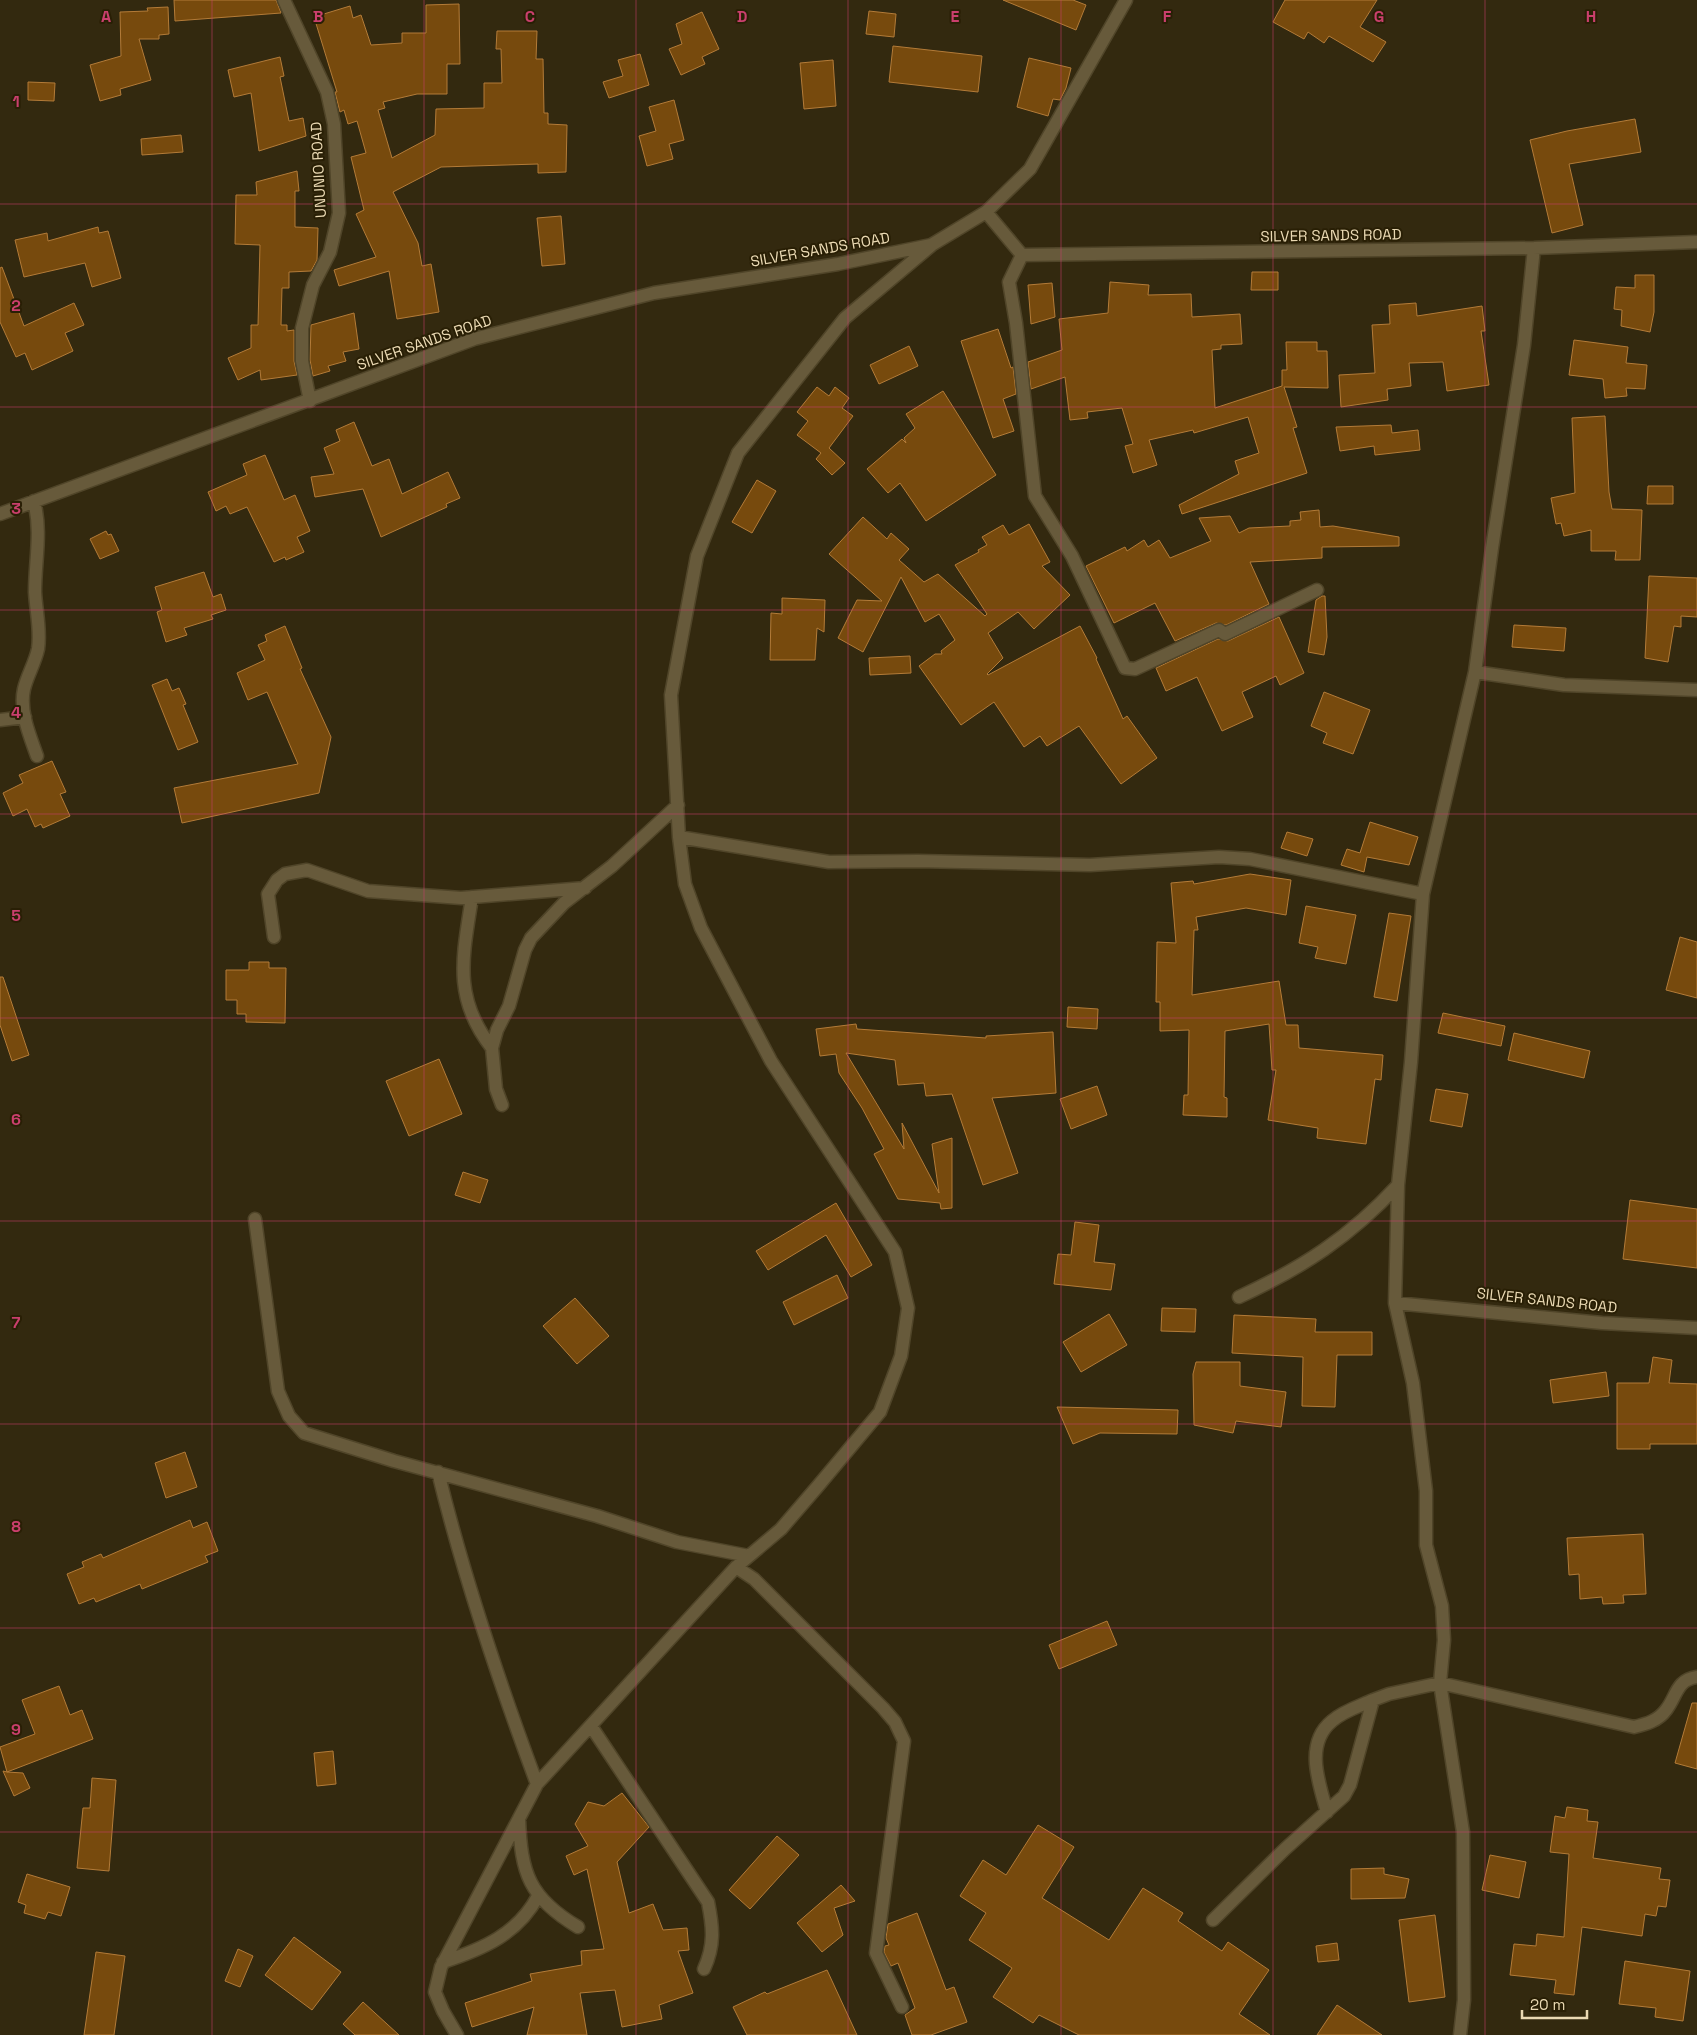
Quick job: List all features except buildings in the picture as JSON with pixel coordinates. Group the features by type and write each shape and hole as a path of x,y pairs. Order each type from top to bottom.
{"street":[{"name":"UNUNIO ROAD","path":"284,0 326,92 334,124 339,213 330,252 313,285 302,328 302,360 310,401"},
{"path":"457,2035 442,2011 435,1992 443,1962 537,1784 736,1567 781,1529 880,1412 901,1356 908,1308 895,1252 771,1061 701,928 685,884 679,837 671,695 697,556 738,453 845,318 933,244 986,212 1030,169 1126,0"},
{"path":"986,212 1022,255 1009,282 1016,323 1035,496 1072,556 1125,668 1135,669 1219,630 1225,634 1317,590"},
{"name":"SILVER SANDS ROAD","path":"1022,255 1534,248 1697,242"},
{"name":"SILVER SANDS ROAD","path":"0,514 474,339 645,295 838,264 933,244"},
{"path":"1460,2035 1464,2000 1463,1832 1440,1683 1444,1640 1442,1606 1426,1545 1426,1491 1413,1383 1395,1303 1398,1185 1411,1062 1423,894 1475,672 1492,548 1524,345 1534,248"},
{"path":"34,501 39,522 35,566 39,630 38,650 24,689 25,717 37,756"},
{"path":"1475,672 1564,685 1697,690"},
{"path":"1681,690 1697,701"},
{"path":"0,720 25,717"},
{"path":"502,1105 496,1089 492,1048 497,1030 509,1006 525,950 531,938 564,903 584,888 678,805"},
{"path":"679,837 829,862 918,861 1090,865 1219,856 1250,859 1423,894"},
{"path":"274,937 268,894 277,880 285,874 307,870 368,891 472,897 584,888"},
{"path":"472,897 463,955 464,980 472,1017 492,1048"},
{"path":"1239,1297 1286,1275 1317,1256 1374,1211 1398,1185"},
{"path":"255,1219 278,1391 289,1416 304,1433 394,1461 596,1516 677,1542 749,1556"},
{"name":"SILVER SANDS ROAD","path":"1395,1303 1602,1323 1697,1328"},
{"path":"438,1472 457,1549 511,1713 537,1784"},
{"path":"736,1567 754,1579 883,1708 895,1722 904,1741 876,1953 902,2007"},
{"path":"1327,1812 1315,1767 1317,1747 1324,1731 1331,1722 1373,1700 1389,1694 1440,1683 1634,1726 1656,1719 1665,1711 1679,1685 1686,1680 1697,1678"},
{"path":"1213,1920 1285,1849 1344,1796 1350,1785 1373,1700"},
{"path":"591,1726 708,1902 714,1931 711,1954 704,1969"},
{"path":"519,1816 521,1857 526,1873 538,1896 561,1917 578,1928"},
{"path":"443,1962 472,1953 498,1940 523,1919 538,1896"}]}
